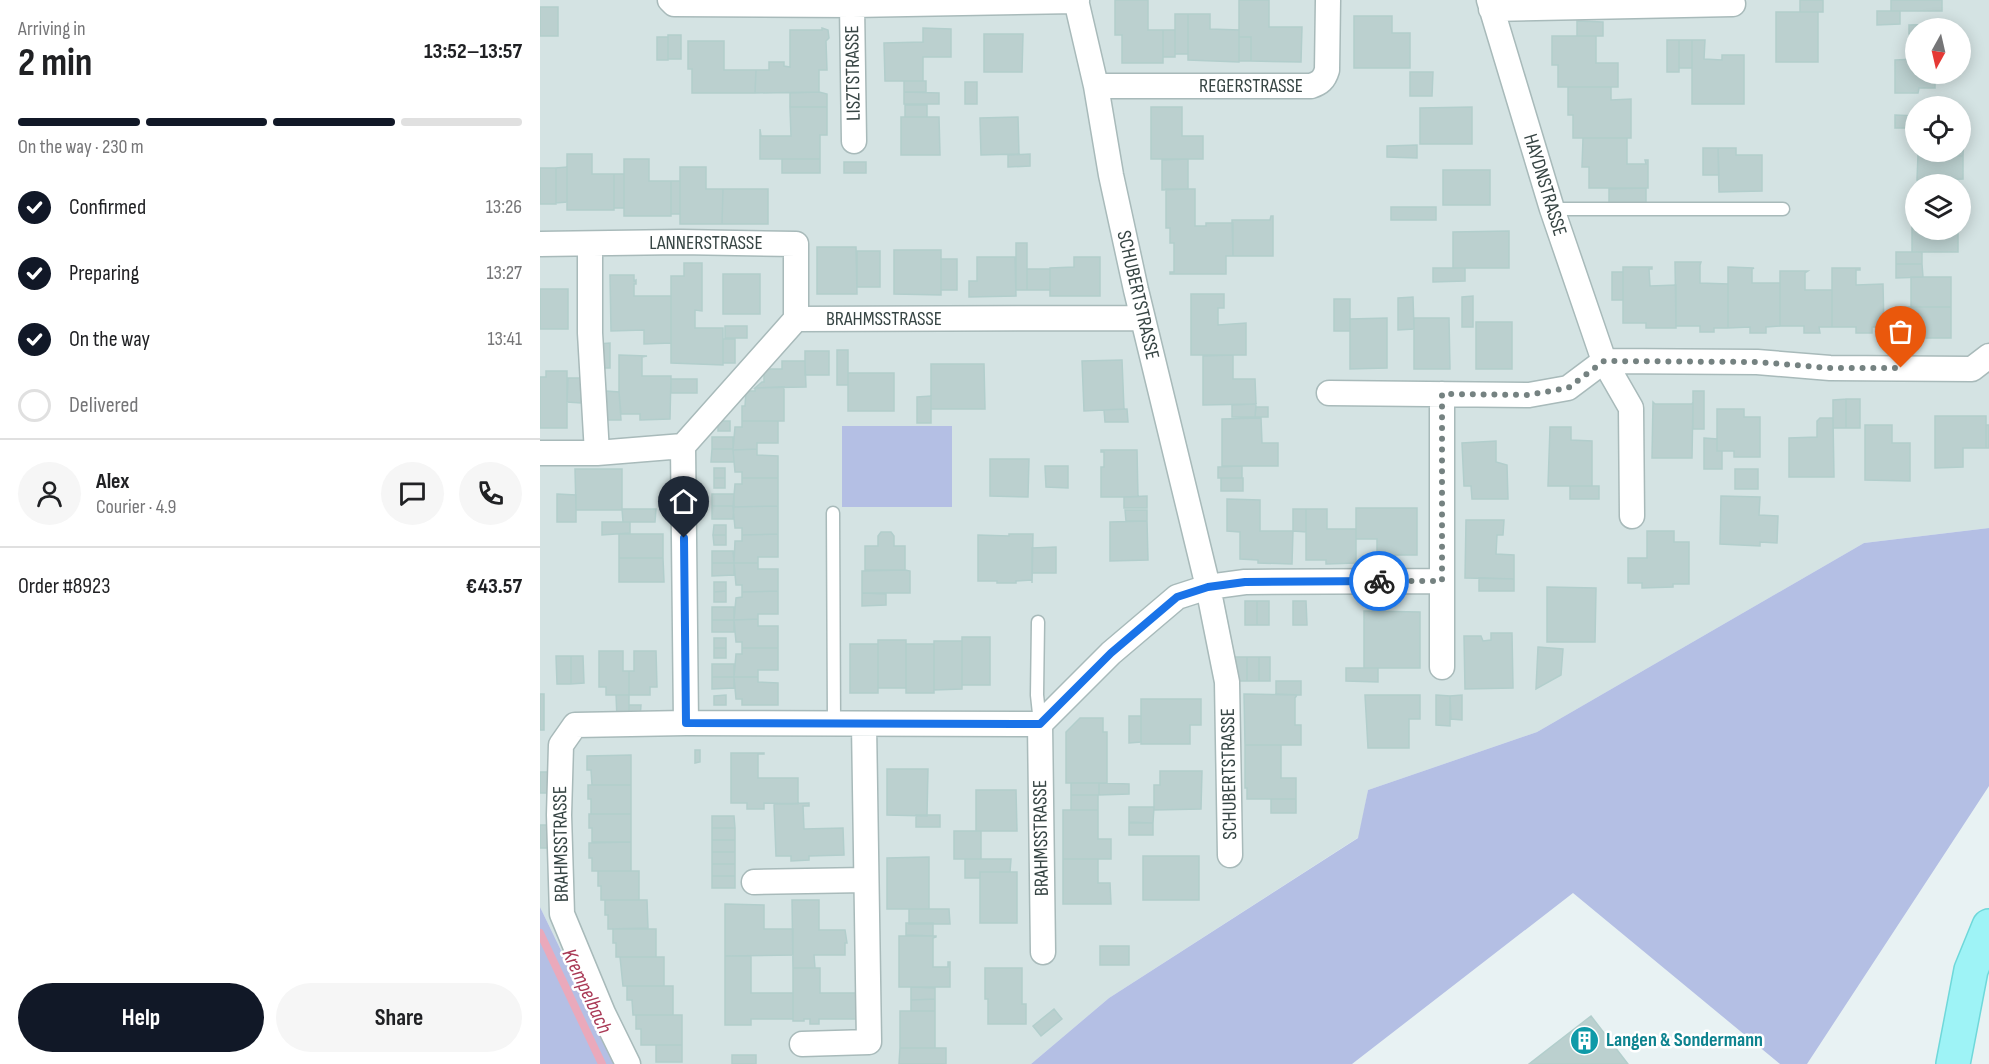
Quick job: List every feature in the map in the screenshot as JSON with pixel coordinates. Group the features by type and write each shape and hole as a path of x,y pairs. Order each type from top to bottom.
{"main road":[{"path":"1953,1064 1971,970 1989,926"}],"street":[{"name":"LISZTSTRASSE","path":"670,0 674,4 852,5 1077,1"},
{"name":"REGERSTRASSE","path":"1096,86 1311,86 1319,84 1325,78 1327,70 1328,0"},
{"name":"SCHUBERTSTRASSE","path":"1077,1 1142,318 1208,587 1227,682 1230,855"},
{"name":"HAYDNSTRASSE","path":"1632,516 1630,408 1604,361 1552,209 1490,4 1733,4"},
{"name":"LISZTSTRASSE","path":"852,5 854,141"},
{"name":"LANNERSTRASSE","path":"540,244 796,243 796,319"},
{"path":"590,244 590,333 597,453"},
{"name":"BRAHMSSTRASSE","path":"796,319 1142,318"},
{"path":"686,723 683,446 796,319"},
{"path":"1329,393 1528,395 1568,388 1604,361 1757,362 1830,368 1972,369 1989,356"},
{"path":"1442,394 1442,667"},
{"path":"540,453 597,453 683,446"},
{"path":"1040,724 1111,653 1177,597 1208,587 1245,582 1442,581"},
{"path":"802,1044 868,1042 864,724"},
{"name":"BRAHMSSTRASSE","path":"627,1064 562,914 559,815 561,745 575,725 1040,724 1042,952"},
{"path":"754,882 866,880"}],"lane":[{"path":"1552,209 1783,208"},
{"path":"833,513 834,724"},
{"path":"1038,622 1037,695 1040,724"}],"shaded area":[{"path":"540,0 1989,0 1989,528 1864,543 1537,732 1368,790 1359,837 1109,998 1031,1064 616,1064 540,907"},
{"path":"842,426 952,426 952,507 842,507"},
{"path":"1989,528 1989,786 1807,1064 1780,1064 1573,893 1352,1064 1031,1064 1109,998 1358,838 1368,790 1537,732 1864,543"},
{"path":"540,907 616,1064 540,1064"}],"building":[{"path":"1115,0 1148,0 1148,30 1163,30 1163,63 1122,63 1122,35 1115,35"},
{"path":"1239,0 1269,0 1269,27 1302,27 1301,62 1251,61 1251,37 1239,37"},
{"path":"1800,0 1823,0 1823,12 1800,12"},
{"path":"1891,0 1942,0 1942,11 1891,11"},
{"path":"540,7 558,7 558,36 540,36"},
{"path":"1877,11 1900,11 1900,24 1877,25"},
{"path":"1776,12 1818,12 1818,62 1776,62"},
{"path":"1175,14 1188,14 1188,54 1175,54"},
{"path":"1188,14 1210,14 1210,29 1239,30 1239,62 1188,60"},
{"path":"1354,16 1392,16 1392,33 1410,33 1410,68 1354,68"},
{"path":"1577,21 1603,22 1603,36 1577,36"},
{"path":"822,28 828,30 829,38 826,41 827,70 819,70 819,92 755,93 756,70 769,70 769,62 784,62 784,66 790,67 790,30 822,30"},
{"path":"923,28 951,29 951,57 923,57 923,81 885,81 884,43 923,42"},
{"path":"1163,30 1175,30 1175,57 1163,57"},
{"path":"984,34 1023,34 1022,72 984,72"},
{"path":"668,35 681,35 681,59 668,59"},
{"path":"1552,36 1596,36 1596,63 1618,63 1618,87 1558,87 1558,65 1552,65"},
{"path":"657,37 668,37 668,60 657,60"},
{"path":"1239,37 1251,37 1251,61 1239,61"},
{"path":"1667,40 1679,40 1679,72 1667,72"},
{"path":"1679,40 1692,40 1692,68 1679,68"},
{"path":"1692,40 1705,40 1704,59 1722,60 1722,55 1744,55 1744,104 1692,104"},
{"path":"688,41 724,41 724,70 756,70 755,93 692,93 692,69 688,69"},
{"path":"1895,60 1905,60 1905,84 1935,84 1935,88 1919,88 1918,93 1895,93"},
{"path":"1410,72 1433,72 1432,96 1410,96"},
{"path":"904,81 926,81 926,92 904,92"},
{"path":"965,82 977,82 977,104 965,104"},
{"path":"1568,87 1611,87 1611,100 1631,99 1631,138 1573,138 1573,115 1568,115"},
{"path":"904,92 939,93 939,104 904,104"},
{"path":"790,93 827,94 827,107 790,107"},
{"path":"905,105 927,105 927,117 905,117"},
{"path":"790,107 827,107 827,135 820,135 820,159 760,159 760,129 761,136 791,136"},
{"path":"1151,107 1182,107 1182,136 1203,136 1203,159 1151,159"},
{"path":"1472,107 1472,144 1420,144 1420,108"},
{"path":"1895,115 1905,115 1905,128 1895,128"},
{"path":"901,117 939,117 940,155 901,155"},
{"path":"1018,117 1019,154 981,155 980,118"},
{"path":"1583,138 1627,138 1627,164 1646,164 1645,160 1648,160 1648,188 1589,188 1589,167 1582,167"},
{"path":"1417,145 1417,158 1387,157 1387,146"},
{"path":"1703,148 1718,148 1719,175 1703,175"},
{"path":"1718,148 1736,148 1736,155 1762,155 1762,191 1719,192"},
{"path":"567,154 592,154 592,174 614,174 614,210 567,210"},
{"path":"1030,154 1030,166 1008,167 1008,155"},
{"path":"624,159 649,159 649,181 671,181 671,216 624,216"},
{"path":"782,159 820,159 820,173 782,173"},
{"path":"1188,159 1188,189 1162,190 1162,160"},
{"path":"844,162 866,162 866,173 844,173"},
{"path":"1918,162 1963,162 1963,174 1917,174"},
{"path":"567,167 567,202 556,203 556,168"},
{"path":"680,167 706,167 706,189 723,189 722,224 680,224"},
{"path":"540,168 556,168 556,204 540,204"},
{"path":"1443,170 1490,170 1490,205 1443,205"},
{"path":"614,174 624,174 624,208 614,208"},
{"path":"671,181 680,181 680,214 671,214"},
{"path":"1646,188 1646,205 1609,205 1609,189"},
{"path":"723,189 768,189 768,224 722,224"},
{"path":"1166,189 1195,189 1195,226 1206,226 1206,223 1233,223 1233,256 1226,256 1226,274 1170,274 1174,272 1174,243 1170,243 1170,228 1166,228"},
{"path":"1391,207 1436,207 1436,220 1391,220"},
{"path":"1273,216 1273,256 1233,256 1232,220 1270,220"},
{"path":"1509,231 1509,268 1453,268 1453,232"},
{"path":"1912,240 1958,240 1958,252 1912,252"},
{"path":"1016,243 1027,243 1027,290 1016,290"},
{"path":"817,247 856,247 857,294 817,294"},
{"path":"894,250 941,250 941,295 894,294"},
{"path":"857,251 880,251 880,287 857,287"},
{"path":"1896,252 1922,252 1922,264 1896,264"},
{"path":"977,257 1015,257 1016,296 969,297 969,281 977,281"},
{"path":"1074,257 1100,257 1100,296 1050,296 1050,268 1074,267"},
{"path":"941,259 957,259 957,290 941,290"},
{"path":"1675,262 1701,262 1700,283 1728,284 1728,328 1714,328 1714,332 1700,332 1700,326 1676,326"},
{"path":"684,263 702,263 702,311 695,310 695,328 723,328 723,365 671,363 671,276 684,276"},
{"path":"1896,264 1922,264 1923,277 1896,278"},
{"path":"1623,267 1652,267 1649,269 1650,286 1676,285 1676,328 1646,328 1646,323 1623,323"},
{"path":"1728,267 1754,268 1752,269 1752,283 1780,283 1780,326 1766,327 1766,333 1750,333 1750,327 1728,328"},
{"path":"1433,268 1465,268 1465,281 1433,282"},
{"path":"1832,268 1860,268 1856,270 1856,285 1883,284 1884,327 1872,327 1872,333 1856,333 1856,327 1832,327"},
{"path":"1027,269 1050,269 1050,290 1027,290"},
{"path":"1780,271 1808,271 1805,273 1805,290 1832,290 1832,327 1819,327 1820,333 1804,333 1804,326 1780,326"},
{"path":"1612,272 1623,272 1623,300 1612,300"},
{"path":"723,274 760,274 760,314 723,314"},
{"path":"610,275 634,275 636,284 634,284 634,296 671,296 671,343 644,344 644,330 611,331"},
{"path":"1911,277 1951,277 1951,307 1911,307"},
{"path":"540,289 568,289 568,329 540,329"},
{"path":"1191,294 1224,294 1224,308 1218,308 1218,325 1246,323 1246,355 1191,355"},
{"path":"1473,296 1473,327 1462,327 1462,297"},
{"path":"1413,297 1414,329 1398,330 1398,298"},
{"path":"1334,299 1350,299 1350,331 1334,331"},
{"path":"1896,307 1911,307 1911,331 1896,331"},
{"path":"1911,307 1951,307 1951,338 1911,338"},
{"path":"1387,318 1387,368 1350,369 1350,319"},
{"path":"1414,318 1449,318 1450,369 1414,369"},
{"path":"1476,322 1512,322 1512,369 1476,369"},
{"path":"725,326 747,326 747,338 725,338"},
{"path":"723,339 735,339 735,363 723,363"},
{"path":"610,343 610,368 599,368 598,344"},
{"path":"837,350 848,350 848,385 837,385"},
{"path":"805,351 829,351 829,375 805,375"},
{"path":"619,355 647,356 642,357 642,376 671,376 670,419 640,420 640,414 621,414"},
{"path":"1233,355 1233,379 1255,379 1256,404 1203,405 1203,356"},
{"path":"1122,360 1124,409 1084,411 1082,361"},
{"path":"782,361 805,361 806,387 755,388 764,382 764,369 782,369"},
{"path":"931,364 984,364 985,409 931,409"},
{"path":"546,371 567,371 567,428 540,428 540,377 546,377"},
{"path":"848,373 894,373 894,411 848,411"},
{"path":"568,378 581,378 581,403 567,402"},
{"path":"671,379 697,379 697,393 671,393"},
{"path":"784,387 784,421 742,421 742,406 745,406 746,391 755,391 755,388"},
{"path":"606,391 619,392 621,420 606,420"},
{"path":"1693,391 1704,391 1704,429 1693,429"},
{"path":"931,396 931,423 917,423 917,397"},
{"path":"1846,399 1860,399 1860,428 1846,428"},
{"path":"1846,399 1846,428 1833,428 1833,400"},
{"path":"1653,402 1655,404 1692,404 1693,402 1692,458 1652,458"},
{"path":"1256,404 1255,417 1232,417 1232,405"},
{"path":"1256,407 1268,407 1268,417 1255,417"},
{"path":"1127,409 1128,422 1105,422 1104,410"},
{"path":"1717,409 1744,409 1744,417 1760,417 1760,457 1734,457 1734,451 1717,451"},
{"path":"1935,416 1986,416 1986,448 1963,448 1963,467 1935,468"},
{"path":"1261,418 1262,443 1278,443 1278,466 1222,466 1222,419"},
{"path":"1820,418 1833,418 1834,477 1789,477 1789,438 1817,437 1817,421"},
{"path":"718,421 730,421 730,431 718,431"},
{"path":"742,421 778,421 778,443 757,443 757,449 733,450 735,427 742,427"},
{"path":"1865,425 1892,425 1892,443 1910,443 1910,481 1865,480"},
{"path":"1986,425 1989,425 1989,448 1986,448"},
{"path":"1550,427 1571,427 1571,440 1592,441 1592,486 1548,486"},
{"path":"712,437 733,437 733,449 712,449"},
{"path":"1704,438 1717,439 1717,451 1722,451 1722,469 1704,469"},
{"path":"1496,441 1496,462 1507,465 1508,499 1472,499 1471,486 1464,486 1462,443"},
{"path":"712,449 733,449 734,462 711,462"},
{"path":"757,449 757,455 778,456 778,478 742,478 742,472 735,472 733,450"},
{"path":"1101,450 1137,450 1138,497 1101,497 1101,467 1104,467 1104,452"},
{"path":"990,459 1029,459 1028,497 990,496"},
{"path":"1045,466 1068,466 1068,488 1046,487"},
{"path":"1242,466 1242,478 1218,478 1218,467"},
{"path":"714,468 725,468 725,478 714,478"},
{"path":"575,469 622,469 622,510 576,510"},
{"path":"1735,469 1758,469 1758,489 1735,489"},
{"path":"714,478 725,478 725,488 714,488"},
{"path":"742,478 778,478 778,506 733,507 735,484 742,484"},
{"path":"1221,478 1243,478 1243,491 1221,491"},
{"path":"1570,486 1599,486 1599,499 1570,499"},
{"path":"557,494 576,495 576,522 557,522"},
{"path":"712,494 734,494 734,506 712,506"},
{"path":"1147,496 1147,508 1124,508 1124,497"},
{"path":"1721,496 1760,497 1759,515 1778,516 1777,543 1760,542 1760,546 1720,544"},
{"path":"1227,499 1260,500 1260,531 1293,531 1292,564 1258,563 1258,560 1240,559 1240,532 1227,531"},
{"path":"712,506 734,506 733,519 712,519"},
{"path":"778,506 778,534 742,535 742,528 735,528 733,507"},
{"path":"1356,508 1417,508 1417,555 1377,555 1377,539 1356,539"},
{"path":"622,509 656,509 655,522 623,522"},
{"path":"1293,509 1306,509 1306,532 1293,531"},
{"path":"1306,509 1327,509 1327,529 1356,529 1356,563 1326,564 1326,560 1306,560"},
{"path":"1125,510 1147,510 1147,521 1126,521"},
{"path":"1466,520 1504,520 1503,535 1497,535 1496,554 1514,555 1514,579 1465,578"},
{"path":"1147,521 1148,560 1110,561 1110,522"},
{"path":"602,522 630,522 630,533 602,535"},
{"path":"714,525 726,525 726,535 713,535"},
{"path":"1647,531 1674,531 1674,542 1689,542 1689,584 1642,588 1642,583 1628,583 1628,558 1647,558"},
{"path":"881,532 891,532 894,536 894,546 905,546 905,570 865,570 865,546 878,546 878,536"},
{"path":"619,534 663,534 663,558 619,558"},
{"path":"778,534 778,557 758,557 758,563 734,563 735,541 742,541 742,535"},
{"path":"1009,534 1033,534 1032,583 1032,580 1016,581 1016,583 978,581 978,535 1009,536"},
{"path":"713,535 726,535 726,545 714,545"},
{"path":"1056,547 1056,573 1032,573 1032,548"},
{"path":"712,551 733,551 734,563 712,563"},
{"path":"619,558 663,558 664,582 619,582"},
{"path":"712,563 734,563 734,575 712,576"},
{"path":"734,563 758,563 758,569 778,569 778,591 742,592 742,585 736,585"},
{"path":"862,571 910,571 910,593 862,593"},
{"path":"1479,578 1514,579 1514,591 1479,591"},
{"path":"714,582 726,582 726,591 714,592"},
{"path":"1547,587 1596,588 1595,642 1547,642"},
{"path":"726,591 726,602 714,602 714,592"},
{"path":"778,591 778,614 758,614 758,619 734,620 736,598 742,597 742,592"},
{"path":"862,593 886,594 886,605 862,606"},
{"path":"1245,601 1257,601 1257,625 1245,625"},
{"path":"1257,601 1269,601 1269,625 1257,625"},
{"path":"1293,601 1306,601 1307,625 1293,625"},
{"path":"712,607 734,607 734,620 712,620"},
{"path":"1364,611 1420,612 1420,668 1364,668"},
{"path":"758,619 758,626 778,626 778,648 742,648 742,642 736,642 734,620"},
{"path":"712,620 734,620 734,632 712,632"},
{"path":"1491,633 1512,633 1513,688 1465,689 1464,636 1481,636 1483,641 1491,640"},
{"path":"962,637 990,637 990,685 962,685"},
{"path":"714,638 726,638 726,648 714,648"},
{"path":"878,640 906,640 906,688 878,688"},
{"path":"934,641 962,641 962,689 934,690"},
{"path":"850,644 878,644 878,693 850,693"},
{"path":"906,644 934,644 934,693 906,693"},
{"path":"1538,647 1563,649 1561,675 1536,689"},
{"path":"714,648 726,648 726,658 714,658"},
{"path":"742,648 778,648 778,670 758,670 758,677 734,677 736,654 742,654"},
{"path":"599,651 623,651 623,671 629,671 629,695 606,695 606,687 599,687"},
{"path":"634,651 656,651 657,687 650,687 650,695 629,695 629,671 634,671"},
{"path":"556,656 571,656 571,684 557,684"},
{"path":"571,656 583,656 584,683 571,684"},
{"path":"1235,657 1247,657 1247,681 1235,681"},
{"path":"1247,657 1259,657 1259,681 1247,681"},
{"path":"1259,657 1270,657 1270,681 1259,681"},
{"path":"712,664 734,664 734,677 712,677"},
{"path":"1346,668 1378,668 1378,682 1346,681"},
{"path":"712,677 734,677 734,688 712,689"},
{"path":"734,677 758,677 758,682 778,683 778,705 742,705 742,699 736,699"},
{"path":"1276,681 1301,681 1301,695 1276,694"},
{"path":"540,694 544,694 544,730 540,730"},
{"path":"1244,694 1297,695 1295,725 1301,725 1301,745 1245,745"},
{"path":"616,695 629,695 629,718 617,718"},
{"path":"726,695 726,705 714,705 714,696"},
{"path":"1365,695 1420,695 1420,719 1409,719 1409,748 1368,748"},
{"path":"1436,695 1450,696 1450,726 1436,725"},
{"path":"1462,695 1462,720 1451,719 1450,696"},
{"path":"1141,699 1201,699 1201,725 1190,725 1190,744 1141,744"},
{"path":"629,705 641,705 640,718 629,718"},
{"path":"1129,716 1141,716 1141,742 1129,743"},
{"path":"1080,718 1103,718 1103,732 1107,732 1107,783 1066,783 1066,732"},
{"path":"1245,745 1281,745 1281,778 1296,778 1296,799 1247,799"},
{"path":"695,750 700,750 700,762 695,763"},
{"path":"731,753 764,753 758,754 758,778 798,778 798,804 764,803 764,809 747,809 747,803 731,803"},
{"path":"631,755 631,785 592,785 591,770 587,770 587,756"},
{"path":"887,769 928,769 927,816 887,815"},
{"path":"1160,771 1202,771 1201,809 1154,810 1154,785 1160,785"},
{"path":"540,772 550,772 550,793 540,793"},
{"path":"1071,783 1099,783 1099,795 1071,795"},
{"path":"1099,783 1129,784 1129,794 1099,795"},
{"path":"588,785 631,785 631,814 591,814"},
{"path":"976,790 1016,790 1017,831 976,831"},
{"path":"1071,795 1098,795 1098,810 1071,810"},
{"path":"1271,799 1296,799 1296,813 1271,813"},
{"path":"809,803 809,806 803,806 804,829 843,828 844,855 809,856 809,860 791,861 791,856 776,856 774,804"},
{"path":"1129,807 1154,807 1153,823 1129,822"},
{"path":"1063,810 1098,810 1098,839 1111,839 1111,859 1063,859"},
{"path":"589,814 631,814 631,842 592,842"},
{"path":"916,815 940,815 940,827 916,827"},
{"path":"712,816 734,816 735,828 712,828"},
{"path":"1129,823 1153,823 1153,835 1129,835"},
{"path":"540,825 550,825 550,848 540,848"},
{"path":"712,828 735,828 735,840 712,840"},
{"path":"954,831 981,831 981,859 954,859"},
{"path":"712,840 735,840 735,852 712,852"},
{"path":"631,842 631,871 592,871 589,843"},
{"path":"712,852 735,852 735,864 712,864"},
{"path":"1143,856 1199,856 1199,900 1143,900"},
{"path":"929,857 929,909 887,909 887,858"},
{"path":"965,859 1011,859 1010,872 980,872 980,878 965,878"},
{"path":"1063,859 1098,859 1098,883 1110,883 1111,904 1063,904"},
{"path":"712,864 735,864 735,876 712,876"},
{"path":"598,871 639,871 639,900 601,900"},
{"path":"980,872 1017,872 1017,923 980,923"},
{"path":"712,876 735,876 735,888 712,888"},
{"path":"605,900 647,900 648,928 608,929"},
{"path":"792,900 819,900 819,930 845,930 847,943 845,943 845,955 814,955 815,968 793,968"},
{"path":"725,904 764,905 764,929 793,929 793,955 725,956"},
{"path":"909,909 949,909 950,924 909,924"},
{"path":"906,923 933,923 933,936 906,935"},
{"path":"613,929 656,929 656,957 616,957"},
{"path":"899,936 936,936 933,938 933,967 948,967 948,962 950,962 950,987 899,987"},
{"path":"1100,946 1129,946 1129,965 1100,965"},
{"path":"725,956 751,956 751,993 793,993 793,1019 751,1019 751,1025 725,1025"},
{"path":"620,957 664,957 664,986 623,986"},
{"path":"793,968 820,968 820,993 861,993 861,1019 819,1019 819,1024 810,1024 810,1019 793,1021"},
{"path":"985,968 1022,968 1022,1004 1026,1004 1026,1024 988,1024"},
{"path":"627,986 673,986 673,1015 633,1015 632,1000 627,1000"},
{"path":"911,987 935,988 935,999 911,1000"},
{"path":"935,999 935,1011 911,1011 911,1000"},
{"path":"1054,1009 1062,1019 1041,1036 1033,1026"},
{"path":"900,1011 935,1011 935,1048 900,1048"},
{"path":"636,1015 682,1015 682,1045 641,1045 641,1029 636,1029"},
{"name":"Langen & Sondermann","path":"1591,1016 1628,1064 1529,1064"},
{"path":"656,1045 682,1045 682,1062 656,1062"},
{"path":"900,1048 946,1048 946,1064 899,1064"},
{"path":"732,1055 756,1055 756,1064 732,1064"}],"waterway":[{"name":"Krempelbach","path":"540,933 602,1064"}],"way so far":[{"path":"1379,581 1442,581 1442,394 1528,395 1568,388 1604,361 1757,362 1830,368 1901,368"}],"place":[{"name":"Langen & Sondermann","path":"1585,1040"}],"route":[{"path":"684,538 686,723 1040,724 1111,653 1177,597 1208,587 1245,582 1379,581"}]}
